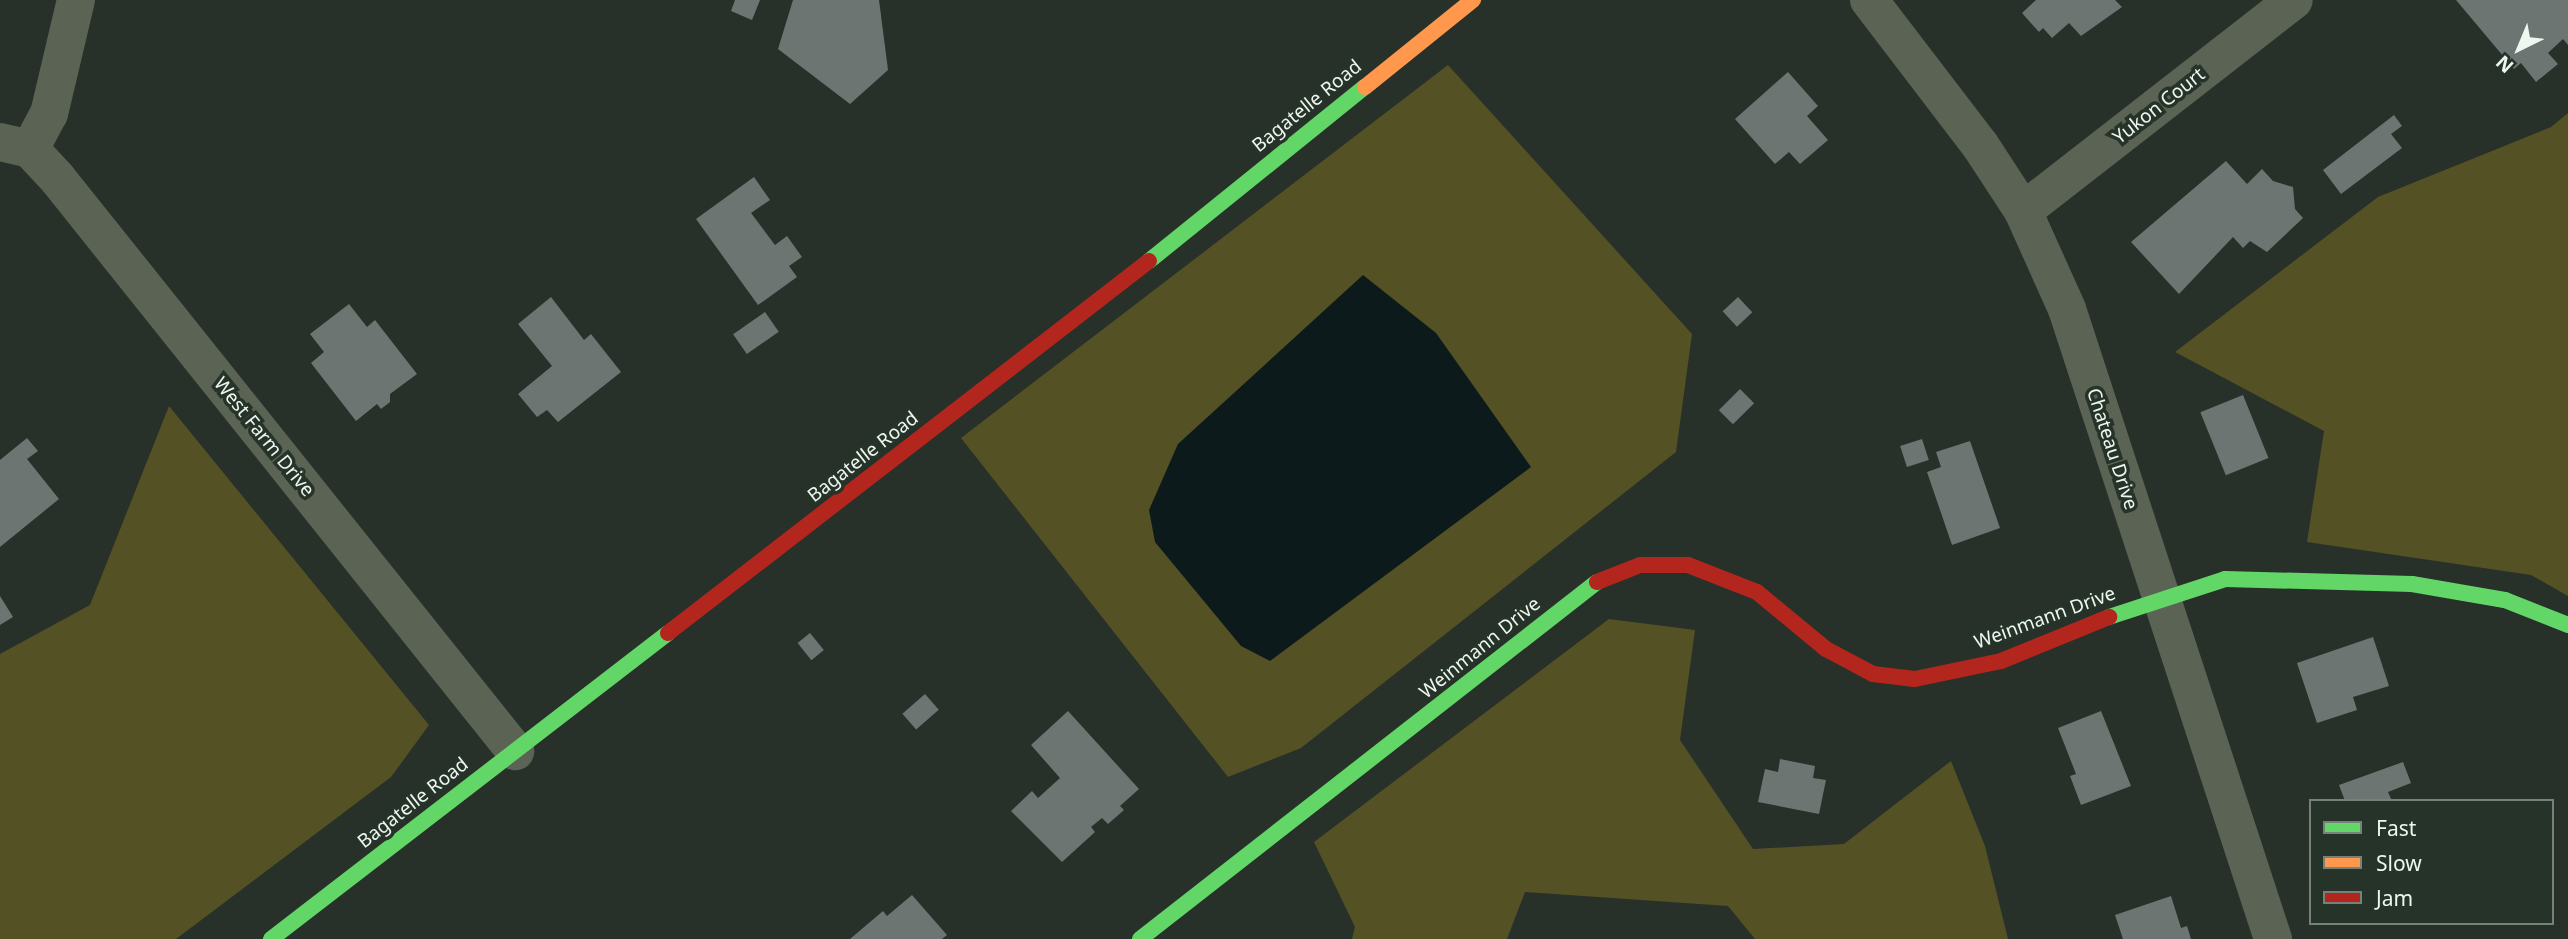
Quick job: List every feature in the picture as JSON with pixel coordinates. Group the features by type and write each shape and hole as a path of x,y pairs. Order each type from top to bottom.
{"street":[{"path":"15,145 49,114 76,0"},
{"name":"Bagatelle Road","path":"271,939 1146,264 1473,0"},
{"name":"Chateau Drive","path":"1869,0 1980,145 2023,211 2067,309 2273,939"},
{"name":"Yukon Court","path":"2023,211 2294,0"},
{"name":"West Farm Drive","path":"15,145 515,751"},
{"name":"Weinmann Drive","path":"1140,939 1599,580 1640,565 1688,565 1757,592 1826,649 1873,674 1915,679 2001,662 2160,597 2225,579 2412,584 2505,600 2568,625"}],"shaded area":[{"path":"1448,65 1692,334 1676,452 1301,748 1228,777 961,438"},
{"path":"2568,113 2568,596 2531,575 2307,542 2324,431 2175,352 2378,197 2551,127"},
{"path":"1363,275 1436,333 1531,467 1270,661 1241,646 1155,542 1149,510 1178,444"},
{"path":"169,406 429,725 391,777 176,939 0,939 0,654 90,605"},
{"path":"1609,619 1695,630 1680,740 1753,849 1844,844 1951,761 1985,846 2008,939 1755,939 1728,906 1525,892 1507,939 1352,939 1355,927 1314,842"}],"building":[{"path":"735,0 760,0 752,20 731,11"},
{"path":"793,0 879,0 888,70 850,104 778,49"},
{"path":"2036,0 2115,0 2122,7 2081,36 2069,23 2052,38 2043,28 2039,32 2022,13"},
{"path":"2456,0 2568,0 2568,45 2563,39 2548,53 2558,64 2536,82 2521,63 2514,69"},
{"path":"1788,72 1818,106 1807,116 1828,140 1800,164 1789,152 1775,164 1735,119"},
{"path":"2394,115 2402,126 2391,134 2402,148 2341,194 2323,170"},
{"path":"2226,161 2247,184 2262,169 2273,181 2293,187 2295,209 2303,218 2267,252 2250,241 2243,248 2233,237 2179,294 2131,242"},
{"path":"754,177 770,200 751,213 775,245 787,236 802,257 789,266 797,277 758,305 696,219"},
{"path":"551,297 584,340 591,334 621,372 558,422 547,410 537,417 518,394 552,366 518,324"},
{"path":"1738,297 1752,312 1737,327 1723,311"},
{"path":"349,304 367,327 375,320 417,374 390,394 390,402 381,409 377,404 356,421 311,363 324,352 310,334"},
{"path":"765,312 779,332 747,354 733,334"},
{"path":"1740,389 1754,403 1733,424 1719,410"},
{"path":"2243,395 2268,458 2226,475 2200,412"},
{"path":"27,438 38,451 27,459 59,499 0,547 0,460"},
{"path":"1922,439 1929,460 1907,467 1900,446"},
{"path":"1970,441 2000,528 1952,545 1927,472 1941,467 1936,452"},
{"path":"0,596 13,617 0,625"},
{"path":"810,633 824,650 811,660 798,643"},
{"path":"2373,637 2389,686 2353,697 2357,710 2317,723 2297,663"},
{"path":"925,694 939,710 916,730 902,714"},
{"path":"1068,711 1139,789 1120,806 1124,810 1108,824 1102,818 1091,827 1095,832 1062,862 1011,811 1032,791 1038,798 1060,778 1031,745"},
{"path":"2101,711 2131,786 2081,805 2070,776 2076,774 2058,728"},
{"path":"1780,759 1815,766 1813,778 1826,780 1819,814 1758,802 1765,769 1778,772"},
{"path":"2403,762 2411,783 2388,792 2391,799 2344,799 2339,785"},
{"path":"912,895 947,935 942,939 850,939 883,911 887,916"},
{"path":"2171,896 2181,928 2187,926 2191,939 2123,939 2115,915"}],"traffic: fast":[{"path":"1149,261 1365,87"},
{"path":"2109,617 2225,579 2412,584 2505,600 2568,625"},
{"path":"1140,939 1597,582"},
{"path":"271,939 668,633"}],"traffic: slow":[{"path":"1365,87 1473,0"}],"traffic: jam":[{"path":"668,633 1149,261"},
{"path":"1597,582 1640,565 1688,565 1757,592 1826,649 1873,674 1915,679 2001,661 2109,617"}]}
